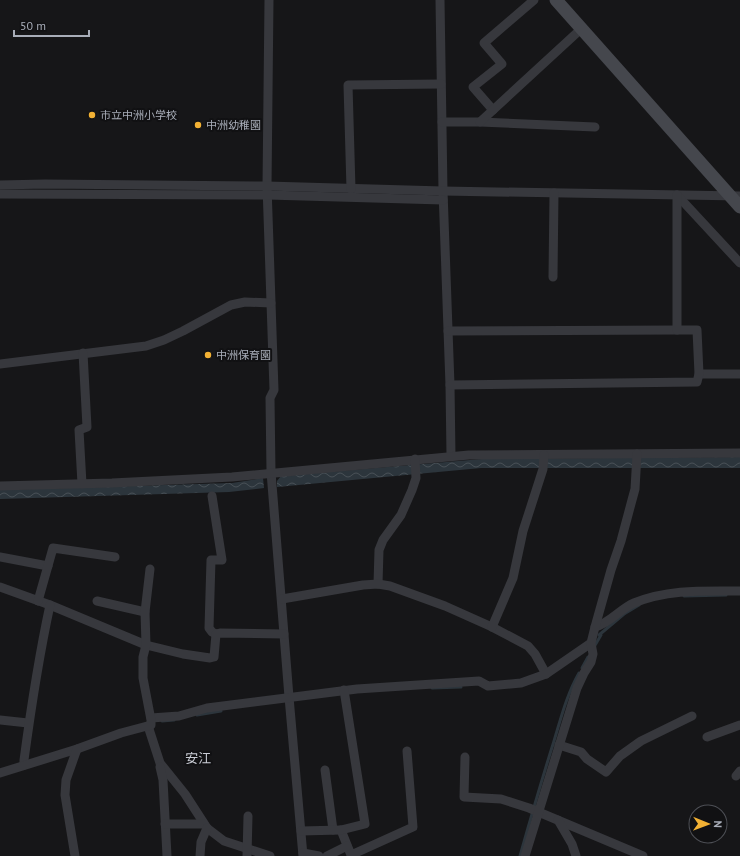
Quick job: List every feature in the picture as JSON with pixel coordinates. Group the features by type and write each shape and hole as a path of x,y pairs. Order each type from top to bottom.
{"street":[{"path":"269,0 267,190 274,390 270,398 272,474 288,697 303,854 319,856"},
{"path":"440,0 443,196 451,456"},
{"path":"493,110 473,87 502,64 484,43 534,0"},
{"path":"556,0 735,196 740,207"},
{"path":"480,122 581,29"},
{"path":"351,189 348,86 441,84"},
{"path":"442,122 480,122 595,128"},
{"path":"0,185 45,184 443,196 554,193 735,196"},
{"path":"0,194 351,189 443,196"},
{"path":"553,277 554,193"},
{"path":"677,195 740,263"},
{"path":"677,195 678,330"},
{"path":"0,364 146,346 184,331 231,305 244,302 270,302"},
{"path":"448,331 698,330 699,374 697,382 450,385"},
{"path":"82,484 79,430 86,427 84,353"},
{"path":"699,374 740,374"},
{"path":"0,486 232,477 415,462 451,456 637,456 740,453"},
{"path":"492,627 514,578 524,531 543,469 544,456"},
{"path":"525,856 534,810 559,745 577,688 591,662 595,627 610,570 621,541 632,500 637,456"},
{"path":"378,584 379,550 382,540 404,509 416,476 415,462"},
{"path":"212,496 222,560 211,560 209,628 216,634 284,634"},
{"path":"38,601 53,548 115,557"},
{"path":"0,557 48,566"},
{"path":"150,569 145,612 146,644 143,657 143,678 150,722 163,780 167,856"},
{"path":"282,599 328,590 378,584 404,590 492,627 528,646 535,654 545,672"},
{"path":"0,587 50,605 146,644 184,654 214,658 216,634"},
{"path":"595,627 607,622 633,604 648,598 683,591 740,591"},
{"path":"97,601 145,612"},
{"path":"24,763 28,724 42,640 50,605"},
{"path":"0,773 24,763 77,749 150,722 207,708 288,697 479,681 488,686 521,683 592,648"},
{"path":"301,831 337,830 365,824 344,693"},
{"path":"559,745 581,752 587,759 606,772 620,756 641,741 692,716"},
{"path":"0,720 28,724"},
{"path":"707,737 740,725"},
{"path":"75,856 65,795 66,780 77,749"},
{"path":"325,770 337,830 351,855 413,827 407,751"},
{"path":"465,757 464,797 501,799 534,810 643,856"},
{"path":"160,763 185,794 206,826 224,841 247,852 270,856"},
{"path":"247,852 248,816"},
{"path":"558,820 572,844 576,856"},
{"path":"165,824 206,826"},
{"path":"200,856 201,842 206,826"},
{"path":"327,856 347,846"}],"water":[{"path":"740,457 740,468 481,468 277,487 277,481 281,476 482,459"},
{"path":"263,478 264,488 229,492 0,499 0,490 232,483"}],"waterway":[{"path":"684,596 726,595"},
{"path":"599,635 624,614 639,605"},
{"path":"594,647 601,635"},
{"path":"582,668 588,657"},
{"path":"520,856 562,715 571,689 579,673"},
{"path":"432,688 461,687"},
{"path":"197,715 221,711"},
{"path":"162,721 174,720"}],"place":[{"name":"市立中洲小学校","path":"92,115"},
{"name":"中洲幼稚園","path":"198,125"},
{"name":"中洲保育園","path":"208,355"}],"district":[{"name":"安江","path":"198,758"}]}
